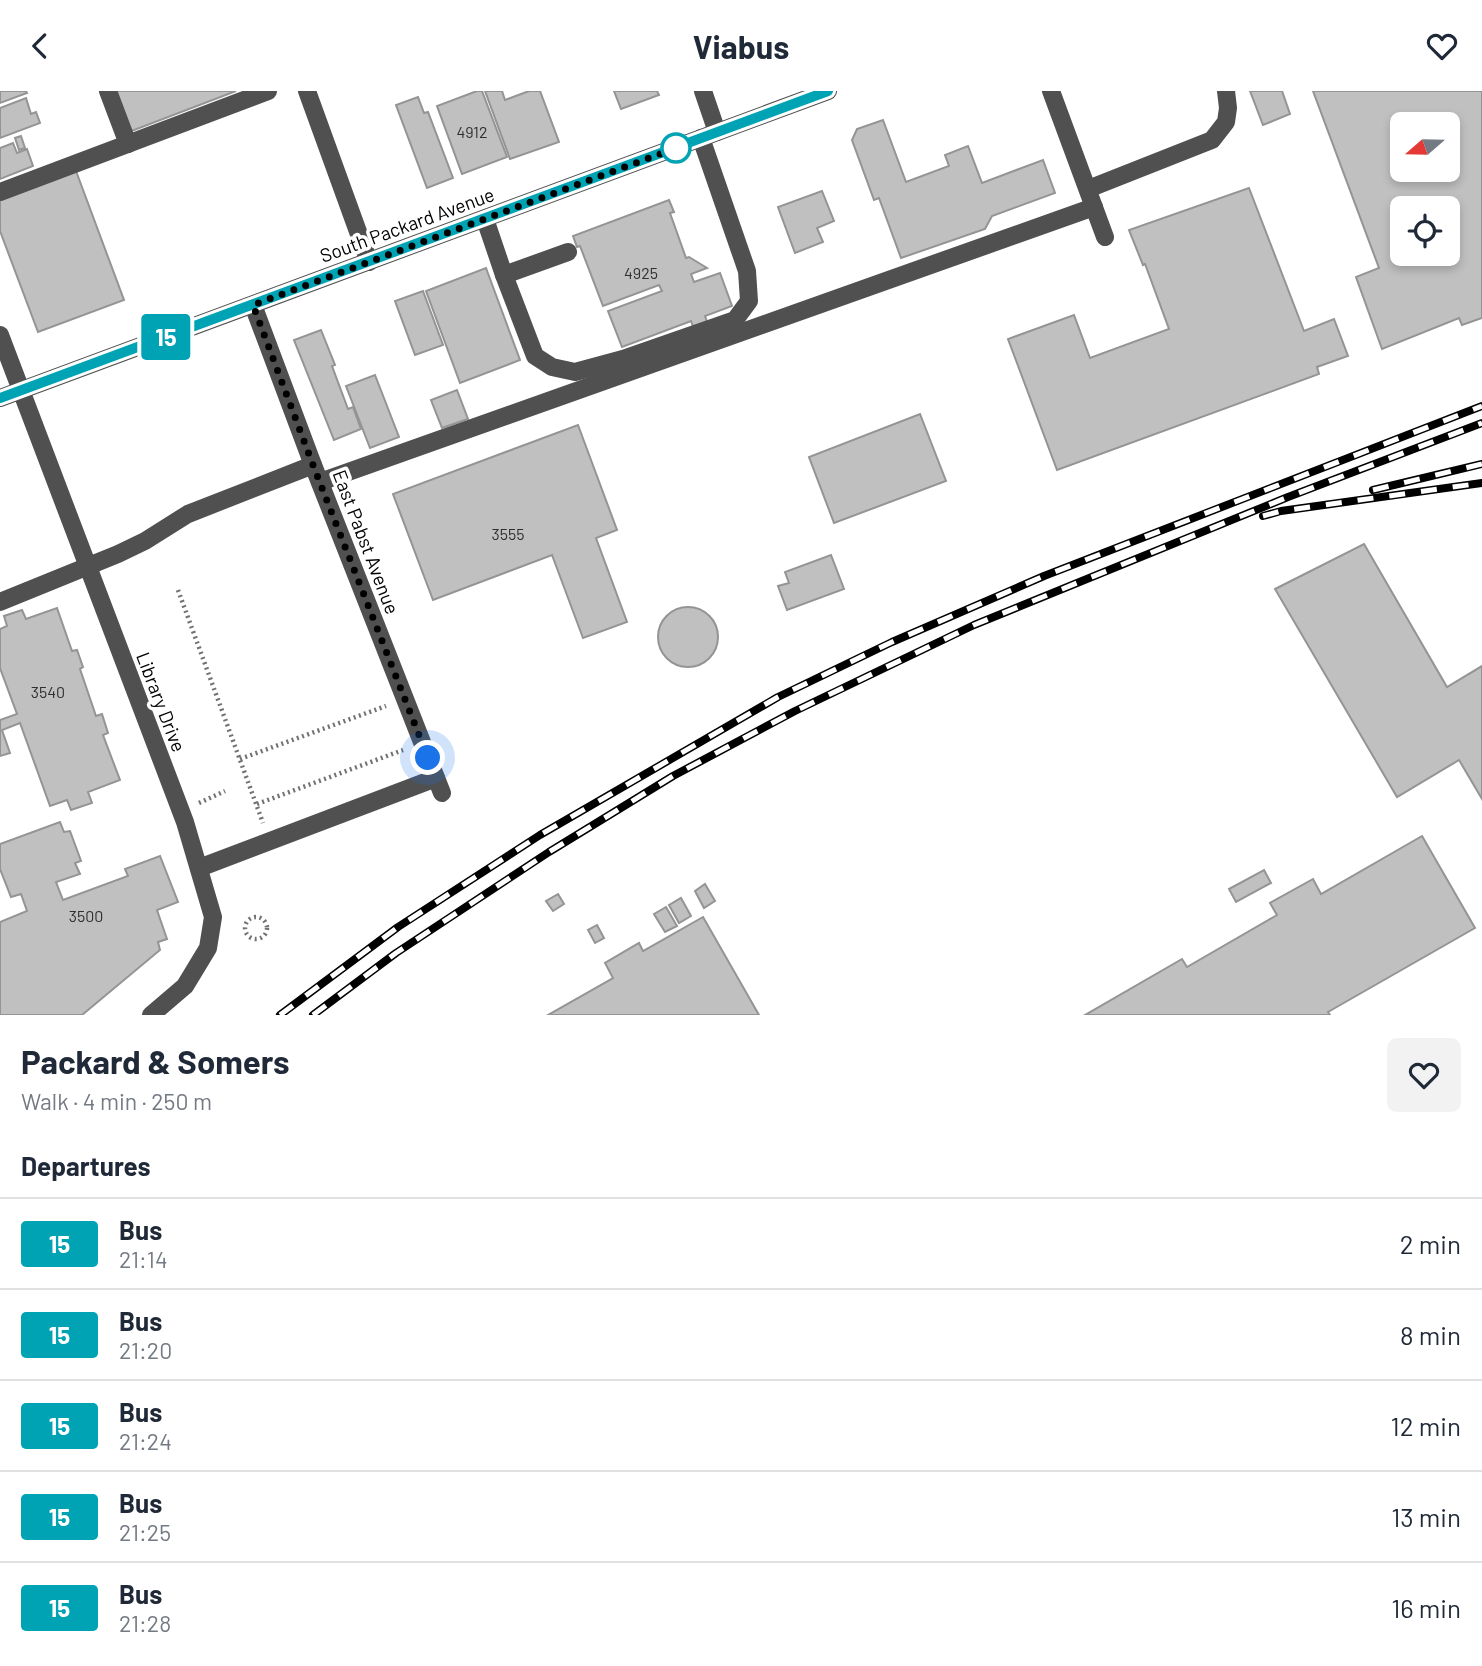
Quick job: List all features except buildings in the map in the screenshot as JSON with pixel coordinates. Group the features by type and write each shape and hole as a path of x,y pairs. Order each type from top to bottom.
{"street":[{"path":"108,91 128,144"},
{"path":"0,192 268,91"},
{"path":"307,91 369,262"},
{"path":"485,219 535,356 552,367 575,372 623,359 735,320 749,301 747,271 709,135 702,91"},
{"name":"South Packard Avenue","path":"0,398 828,91"},
{"path":"1051,91 1105,237"},
{"path":"1088,190 1212,140 1226,122 1226,91"},
{"path":"0,602 87,568 145,541 188,514 316,474 1094,207"},
{"path":"504,275 568,252"},
{"name":"East Pabst Avenue","path":"253,305 316,474 439,785 270,841"},
{"name":"Library Drive","path":"0,335 185,822 213,917 208,948 185,986 151,1015"},
{"path":"199,868 270,841"}],"path":[{"path":"178,590 270,841"},
{"path":"240,759 390,705"},
{"path":"257,804 406,749 402,738"},
{"path":"192,806 225,791"},
{"path":"256,917 264,919 268,930 264,937 257,940 247,936 245,929 249,919 256,917"}],"railway":[{"path":"280,1015 398,927 540,835 778,697 892,642 1044,576 1482,406"},
{"path":"313,1015 396,953 549,852 673,776 795,711 974,625 1288,497 1482,423"},
{"path":"1373,490 1482,464"},
{"path":"1263,516 1281,511 1482,483"}],"bus line":[{"name":"15","path":"0,398 828,91"}],"route":[{"path":"428,758 253,305 676,148"}]}
